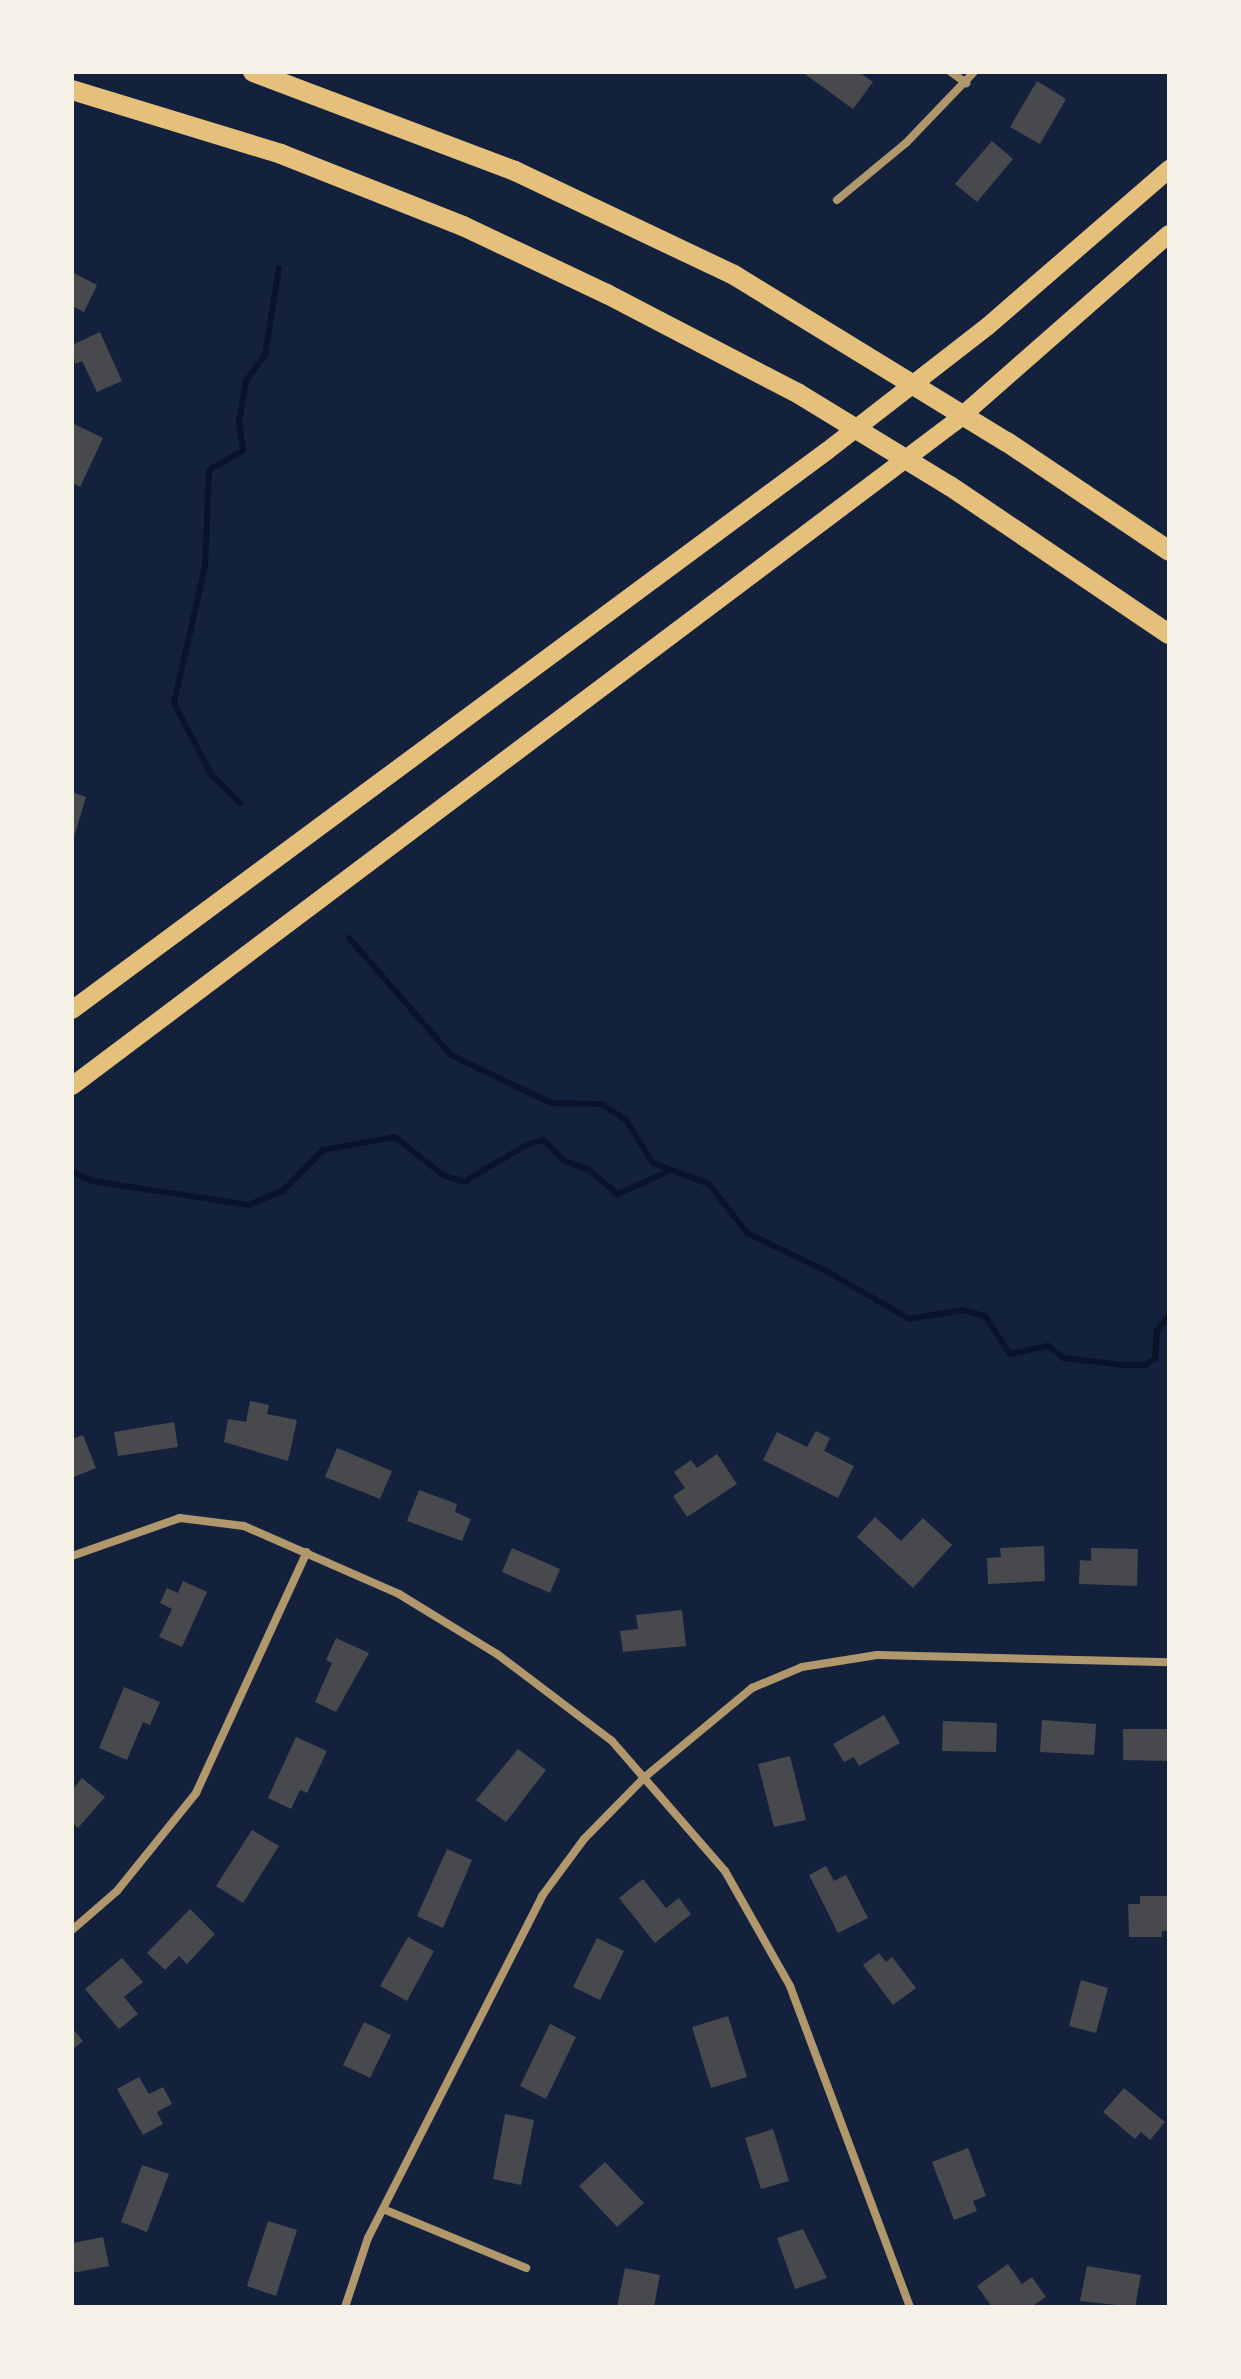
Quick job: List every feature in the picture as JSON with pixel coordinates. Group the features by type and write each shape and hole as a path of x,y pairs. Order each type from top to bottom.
{"highway":[{"path":"253,72 515,171 734,275 858,348 1007,442 1169,551"},
{"path":"72,90 281,154 463,226 799,394 950,486 1169,634"}],"main road":[{"path":"72,1010 827,451 988,326 1169,169"},
{"path":"72,1086 956,421 1169,234"}],"street":[{"path":"951,72 966,83"},
{"path":"837,200 906,143 974,72"},
{"path":"72,1556 180,1518 244,1526 399,1594 497,1654 612,1741 646,1776 725,1871 790,1986 910,2307"},
{"path":"72,1930 117,1891 196,1793 307,1552"},
{"path":"345,2307 383,2209 542,1896 584,1839 646,1776 752,1688 802,1667 877,1655 1169,1662"},
{"path":"383,2209 526,2268"}],"building":[{"path":"802,72 859,72 873,82 853,109"},
{"path":"1037,81 1066,99 1040,144 1010,127"},
{"path":"992,141 1013,159 977,202 955,184"},
{"path":"72,272 97,285 84,312 72,306"},
{"path":"100,332 122,381 97,392 82,361 75,364 72,345"},
{"path":"72,423 103,438 80,487 72,483"},
{"path":"72,792 86,797 73,840 72,839"},
{"path":"250,1401 269,1405 267,1414 297,1420 288,1461 224,1442 228,1419 246,1422"},
{"path":"174,1422 178,1447 118,1456 114,1432"},
{"path":"816,1431 830,1438 824,1451 854,1466 838,1498 763,1460 777,1432 807,1447"},
{"path":"83,1435 96,1468 74,1477 72,1439"},
{"path":"337,1448 392,1471 380,1499 325,1477"},
{"path":"717,1454 737,1484 687,1517 673,1496 685,1488 674,1472 691,1460 697,1468"},
{"path":"419,1490 457,1504 455,1512 471,1519 462,1541 407,1521"},
{"path":"875,1517 901,1541 923,1518 952,1545 913,1588 857,1537"},
{"path":"1044,1546 1045,1581 988,1584 987,1558 1001,1557 1000,1548"},
{"path":"512,1548 560,1569 550,1593 502,1572"},
{"path":"1091,1548 1138,1549 1137,1586 1079,1584 1080,1560 1091,1561"},
{"path":"183,1581 207,1592 182,1647 159,1637 172,1609 160,1603 167,1588 178,1593"},
{"path":"682,1610 686,1646 623,1652 620,1631 638,1629 636,1615"},
{"path":"336,1638 369,1653 336,1712 315,1702 332,1663 326,1660"},
{"path":"124,1687 160,1702 150,1725 143,1722 127,1760 99,1748"},
{"path":"884,1715 900,1743 859,1766 854,1757 844,1762 833,1744"},
{"path":"1042,1720 1096,1724 1094,1755 1040,1752"},
{"path":"943,1721 997,1723 996,1752 942,1751"},
{"path":"1123,1729 1169,1729 1169,1761 1123,1760"},
{"path":"296,1737 327,1751 307,1793 300,1790 291,1809 268,1798"},
{"path":"518,1749 546,1770 506,1822 476,1800"},
{"path":"790,1756 806,1820 774,1827 758,1764"},
{"path":"82,1778 105,1797 78,1828 72,1822 72,1790"},
{"path":"252,1830 279,1846 243,1903 216,1886"},
{"path":"447,1849 472,1860 443,1928 417,1916"},
{"path":"826,1866 834,1881 846,1875 868,1918 838,1933 809,1875"},
{"path":"643,1879 666,1908 679,1898 691,1914 655,1943 619,1898"},
{"path":"1140,1896 1169,1896 1169,1931 1162,1931 1162,1937 1129,1937 1128,1904 1140,1904"},
{"path":"190,1909 215,1934 187,1964 179,1956 165,1970 147,1953"},
{"path":"408,1937 434,1951 407,2001 380,1986"},
{"path":"597,1938 624,1951 600,2000 573,1987"},
{"path":"879,1953 886,1962 892,1957 916,1988 893,2005 863,1965"},
{"path":"122,1958 143,1982 124,1997 138,2014 119,2029 85,1989"},
{"path":"1081,1980 1108,1988 1096,2033 1069,2026"},
{"path":"728,2016 747,2077 711,2088 692,2027"},
{"path":"364,2022 391,2035 370,2078 343,2065"},
{"path":"550,2024 576,2037 546,2099 520,2086"},
{"path":"72,2028 83,2041 72,2050"},
{"path":"139,2077 149,2094 163,2087 172,2104 157,2112 163,2124 143,2135 117,2089"},
{"path":"1124,2088 1165,2122 1150,2140 1141,2132 1135,2139 1103,2112"},
{"path":"505,2114 534,2120 521,2185 493,2179"},
{"path":"773,2129 789,2181 761,2189 745,2138"},
{"path":"968,2148 986,2196 973,2201 977,2211 954,2220 932,2162"},
{"path":"605,2162 644,2203 617,2227 579,2186"},
{"path":"142,2165 169,2174 147,2232 121,2222"},
{"path":"268,2221 297,2230 276,2296 247,2286"},
{"path":"803,2229 827,2278 795,2289 777,2238"},
{"path":"103,2237 109,2266 72,2273 72,2243"},
{"path":"1008,2264 1022,2284 1032,2277 1046,2297 1031,2307 992,2307 977,2286"},
{"path":"1087,2266 1141,2275 1135,2307 1080,2301"},
{"path":"625,2268 660,2275 654,2307 617,2307"}],"waterway":[{"path":"240,803 211,774 174,703 205,566 209,470 243,450 239,422 246,381 265,355 279,268"},
{"path":"349,938 451,1055 551,1103 601,1104 626,1120 653,1163 709,1184 747,1233 830,1273 909,1319 962,1310 985,1316 1010,1354 1048,1346 1064,1358 1146,1365 1155,1358 1157,1331 1169,1316"},
{"path":"72,1172 92,1181 248,1205 283,1191 323,1150 395,1137 443,1175 464,1182 528,1144 544,1140 563,1160 589,1170 618,1194 667,1172"}]}
